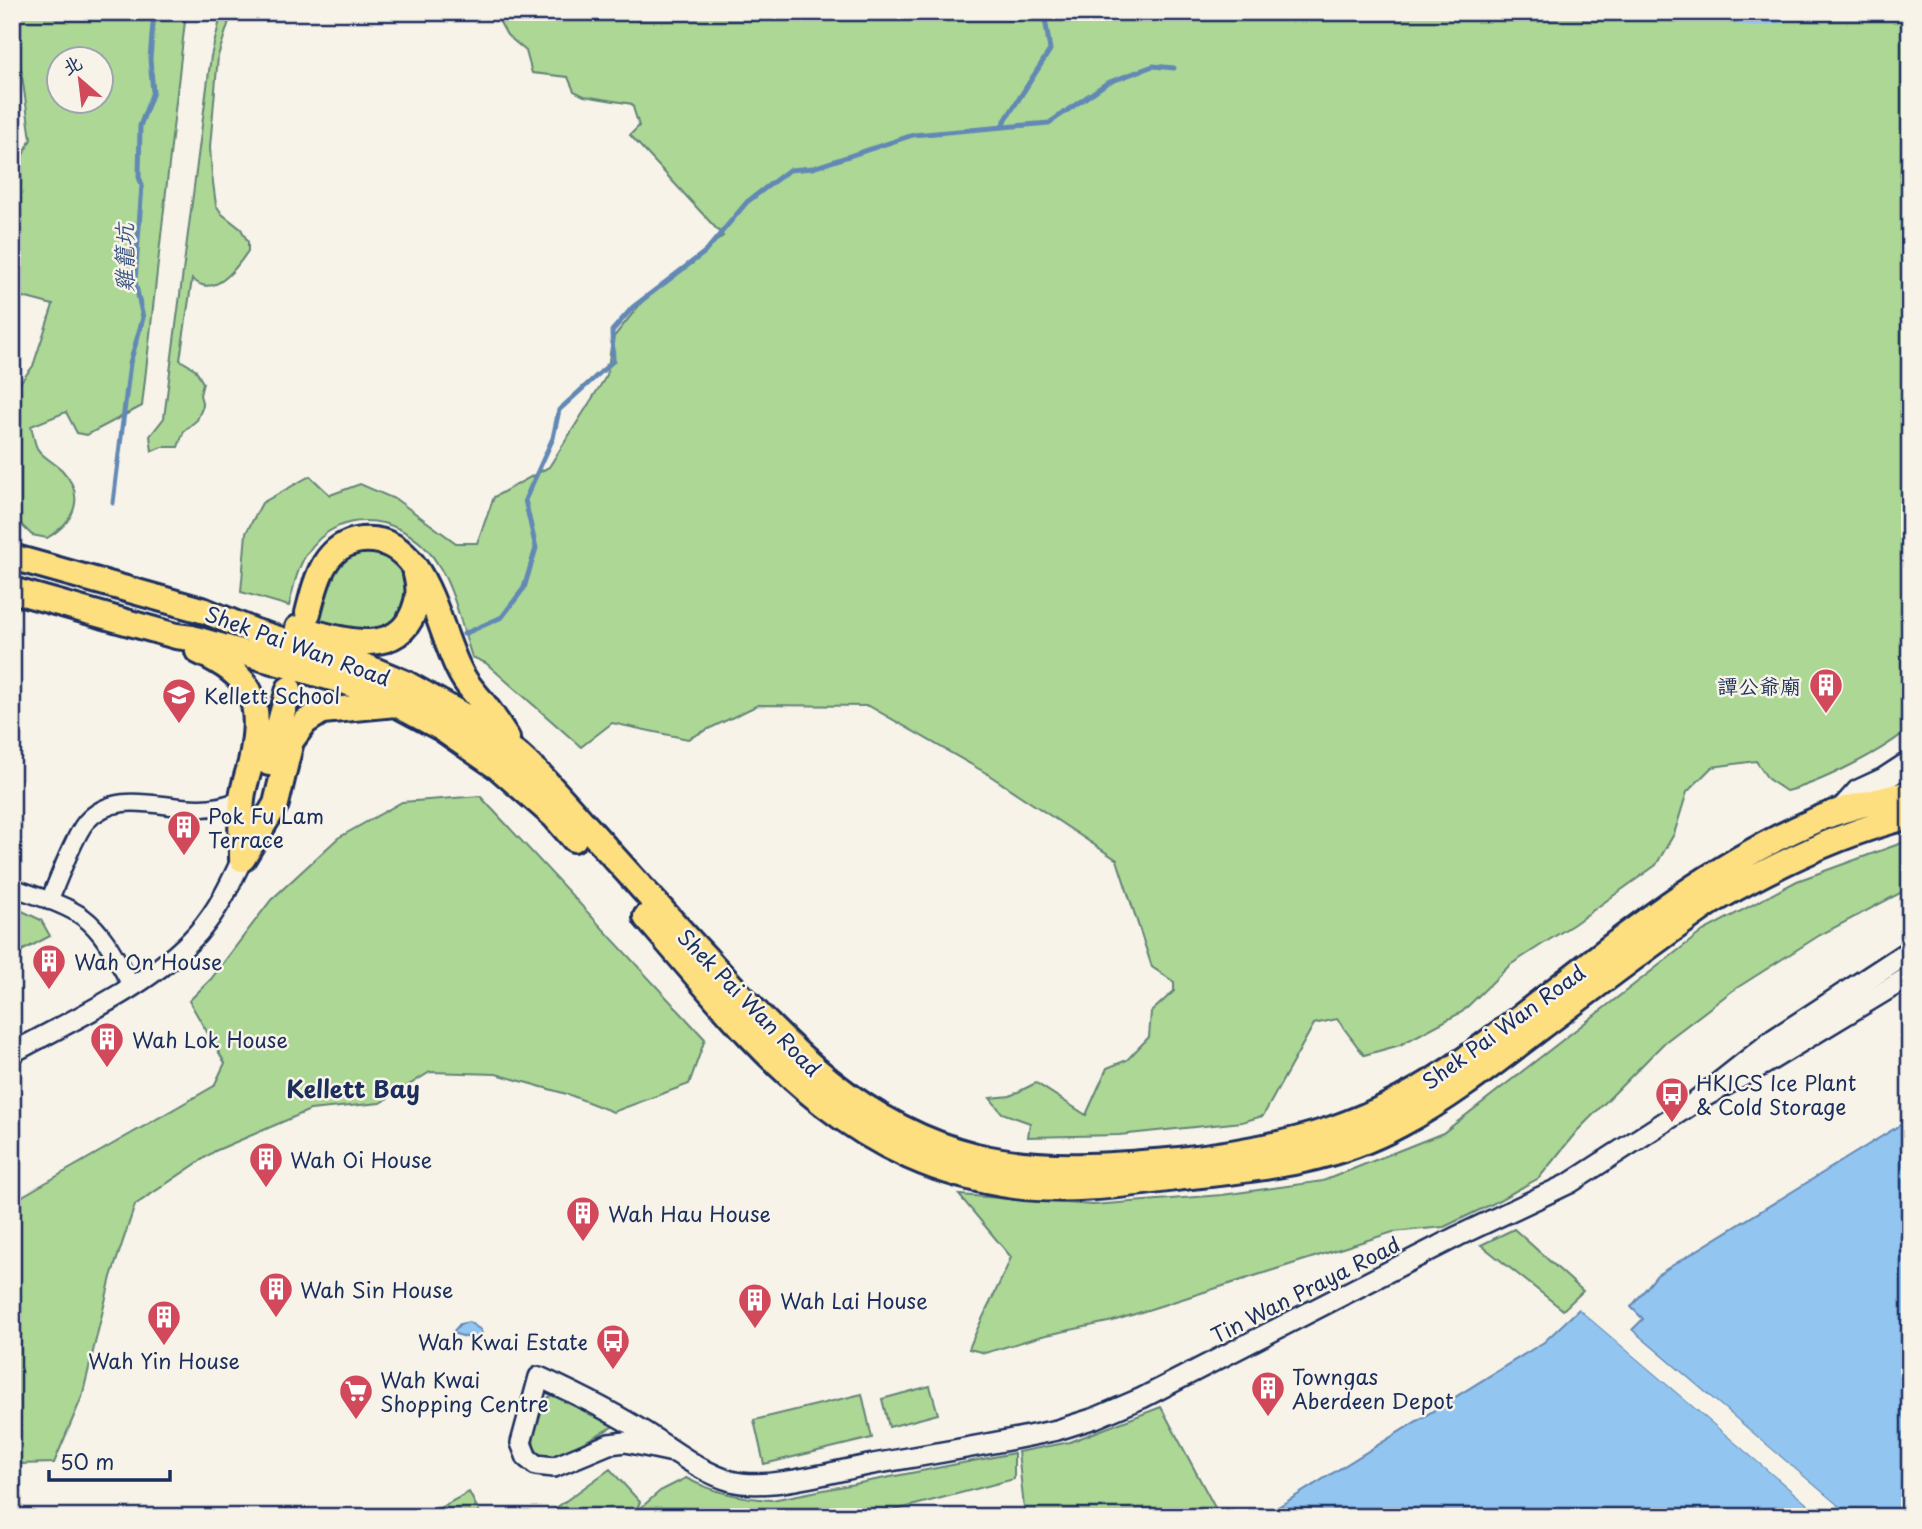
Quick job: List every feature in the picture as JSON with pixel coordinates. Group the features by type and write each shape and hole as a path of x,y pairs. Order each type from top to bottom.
{"main road":[{"path":"308,613 319,571 335,551 345,544 357,541 381,541 392,546 409,561 425,583 462,677 518,755"},
{"name":"Shek Pai Wan Road","path":"12,557 205,611 256,632 362,665 405,683 473,721 541,776 771,1029 834,1086 876,1115 938,1144 990,1159 1043,1165 1116,1165 1228,1154 1293,1142 1336,1130 1367,1117 1425,1086 1467,1058 1605,950 1695,886 1776,840 1841,810 1858,791 1884,779 1910,762"},
{"path":"205,611 257,617 365,643 379,642 406,626 415,609 419,591 415,570 409,561"},
{"name":"Shek Pai Wan Road","path":"12,590 349,683 441,728 482,756 554,816 756,1044 821,1104 856,1129 923,1162 971,1178 1018,1186 1131,1184 1290,1165 1343,1151 1370,1140 1457,1091 1711,902 1756,876 1810,851 1910,816"},
{"path":"176,636 190,647 222,662 240,676 249,688 257,716 242,799 242,859"},
{"path":"242,859 289,689"},
{"path":"242,859 276,804 291,741 305,722 322,711 396,704"},
{"path":"1841,810 1910,793"},
{"path":"1697,1101 1774,1040 1910,951"}],"street":[{"path":"49,901 85,823 105,806 121,802 222,807 242,799"},
{"path":"12,1053 167,962 198,932 226,895 242,859"},
{"path":"12,887 74,911 97,931 131,985"},
{"name":"Tin Wan Praya Road","path":"673,1452 626,1442 609,1444 554,1467 536,1465 527,1458 521,1443 539,1377 656,1439 673,1452 729,1480 745,1484 764,1483 1057,1430 1095,1418 1142,1398 1458,1236 1570,1183 1697,1101 1763,1065 1910,976"}],"green space":[{"path":"12,12 186,12 142,406 87,435 77,433 66,412 31,426 37,448 62,470 74,490 74,508 70,517 47,538 32,535 12,516 12,426 16,416 12,406 12,393 33,366 53,305 15,295 12,301 12,177 31,139 21,69 12,58"},
{"path":"222,12 232,12 218,56 210,147 212,175 216,205 222,214 241,229 248,242 248,251 229,275 216,284 202,285 192,279 180,360 195,369 203,383 200,395 203,406 197,420 184,431 178,447 162,447 152,451 150,436 164,418 211,56"},
{"path":"501,12 1910,12 1910,727 1900,736 1851,765 1815,782 1786,791 1768,779 1756,761 1712,767 1687,792 1674,834 1656,865 1574,924 1510,965 1462,1012 1400,1045 1364,1055 1337,1019 1314,1024 1263,1116 1242,1122 1119,1135 1028,1137 1030,1123 1002,1113 990,1098 1010,1096 1036,1083 1086,1115 1107,1068 1127,1060 1149,1037 1151,1012 1174,991 1174,982 1152,967 1117,860 986,773 869,706 758,705 688,739 612,723 581,747 486,663 472,657 454,599 439,566 426,549 393,526 355,522 337,527 320,538 303,561 289,606 241,592 246,533 262,503 310,476 330,495 360,484 397,500 456,543 477,543 494,497 549,467 607,375 612,339 645,298 723,236 630,135 639,126 632,104 584,96 574,91 568,77 532,73 526,51 507,35 498,19"},
{"path":"354,551 382,553 395,560 403,570 406,583 403,609 396,621 386,630 373,635 314,625 330,567"},
{"path":"480,796 705,1039 689,1084 613,1112 570,1095 496,1074 430,1072 380,1103 310,1110 215,1151 135,1205 111,1277 82,1397 54,1463 19,1464 12,1474 12,1202 214,1086 225,1063 189,1001 211,979 271,900 338,838 402,802"},
{"path":"1910,840 1910,888 1820,935 1732,991 1665,1042 1577,1131 1539,1178 1492,1204 1444,1227 1393,1232 1113,1321 1042,1336 985,1353 969,1349 1011,1257 959,1195 1093,1205 1222,1195 1323,1181 1443,1133 1703,931 1797,881"},
{"path":"12,906 41,920 50,936 12,956"},
{"path":"1514,1229 1583,1291 1563,1310 1481,1245"},
{"path":"930,1386 938,1414 889,1427 882,1399"},
{"path":"862,1394 872,1438 764,1464 754,1420"},
{"path":"552,1395 561,1396 614,1426 559,1456 546,1457 538,1453 533,1433 540,1410"},
{"path":"1161,1407 1220,1517 1025,1517 1018,1452 1070,1442"},
{"path":"1014,1453 1014,1479 869,1517 549,1517 556,1508 610,1469 640,1502 635,1513 660,1491 686,1478 728,1494 772,1500"},
{"path":"469,1492 482,1517 439,1517 436,1510"}],"water":[{"path":"1910,1119 1910,1517 1851,1517 1632,1330 1643,1319 1631,1307 1657,1275"},
{"path":"1579,1309 1823,1517 1262,1517 1544,1342"},
{"path":"469,1322 481,1330 483,1342 452,1333 460,1324"}],"pier":[{"path":"1582,1306 1827,1517 1823,1517 1579,1309"},
{"path":"1629,1328 1851,1517 1846,1517 1630,1333"}],"waterway":[{"name":"雞籠坑","path":"113,503 130,363 143,318 135,281 142,185 139,177 140,126 153,92 150,59 154,12"},
{"path":"1001,127 1050,50 1044,12"},
{"path":"1719,12 1761,17 1786,12"},
{"path":"464,634 502,617 524,588 536,548 525,500 553,438 559,410 613,361 612,331 633,307 705,252 747,202 789,170 813,168 913,135 1049,123 1107,83 1153,66 1174,68"}],"place":[{"name":"譚公爺廟","path":"1826,715"},
{"name":"Kellett School","path":"179,725"},
{"name":"Pok Fu Lam Terrace","path":"184,857"},
{"name":"Wah On House","path":"49,991"},
{"name":"Wah Lok House","path":"107,1069"},
{"name":"HKICS Ice Plant & Cold Storage","path":"1672,1124"},
{"name":"Wah Oi House","path":"266,1189"},
{"name":"Wah Hau House","path":"583,1243"},
{"name":"Wah Sin House","path":"276,1319"},
{"name":"Wah Lai House","path":"755,1330"},
{"name":"Wah Yin House","path":"164,1347"},
{"name":"Wah Kwai Estate","path":"613,1371"},
{"name":"Towngas Aberdeen Depot","path":"1268,1418"},
{"name":"Wah Kwai Shopping Centre","path":"356,1421"}],"district":[{"name":"Kellett Bay","path":"353,1088"}]}
